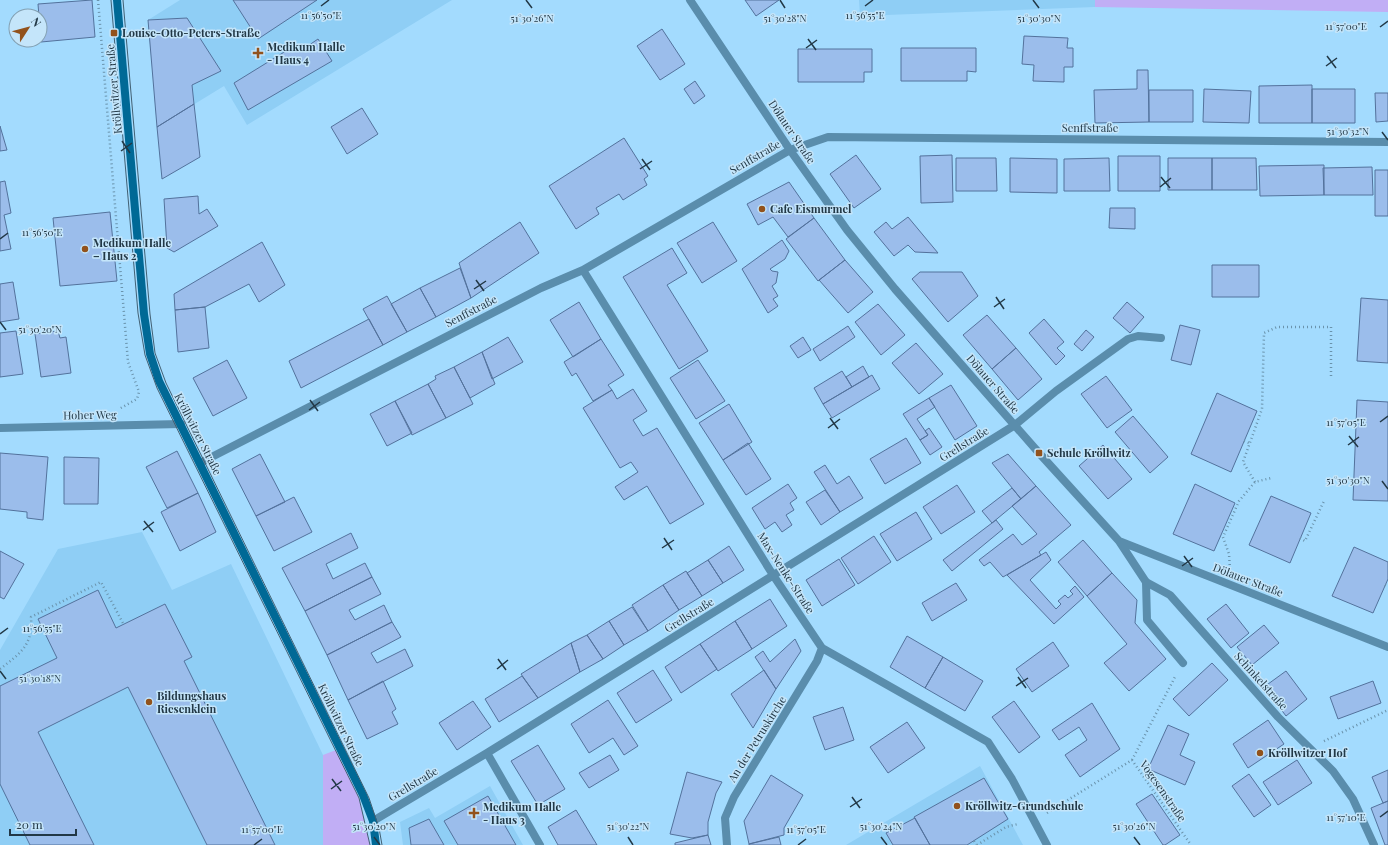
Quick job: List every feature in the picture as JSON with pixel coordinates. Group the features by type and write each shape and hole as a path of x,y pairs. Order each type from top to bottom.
{"main road":[{"name":"Kröllwitzer Straße","path":"117,0 144,314 150,354 159,381 359,788 373,821 376,845"}],"street":[{"name":"Dölauer Straße","path":"690,0 790,150 847,230 895,289 1119,541 1388,647"},
{"name":"Senffstraße","path":"200,463 541,288 583,270 790,150 828,137 1388,142"},
{"name":"Max-Nenke-Straße","path":"583,270 773,575 822,648 988,742 1012,779 1035,820"},
{"name":"Grellstraße","path":"373,821 486,753 1015,425 1056,391 1128,339 1138,336 1161,338"},
{"name":"Hoher Weg","path":"0,428 181,424"},
{"name":"Schinkelstraße","path":"1119,541 1146,582 1170,595 1278,717 1333,772 1353,799 1374,845"},
{"path":"1146,582 1147,620 1183,663"},
{"name":"An der Petruskirche","path":"727,845 725,818 734,796 817,661 822,648"},
{"path":"486,753 540,845"},
{"path":"1035,820 1047,845"}],"path":[{"path":"98,0 128,362 140,392 137,399 130,405 120,409 115,409"},
{"path":"1254,482 1243,462 1262,409 1264,333 1277,327 1331,327 1331,376"},
{"path":"1244,441 1249,443"},
{"path":"1227,583 1230,572 1230,554 1222,537 1227,525 1239,501 1254,482 1271,478"},
{"path":"1300,538 1305,541 1324,501"},
{"path":"0,669 18,655 30,639 31,617 101,582 124,625"},
{"path":"1132,760 1183,663"},
{"path":"1309,748 1388,710"},
{"name":"Vogesenstraße","path":"976,845 1006,827 1035,820 1132,760 1191,845"},
{"path":"974,841 976,845"}],"shaded area":[{"name":"Medikum Halle - Haus 4","path":"180,0 452,0 247,125 224,86 157,127 148,20"},
{"path":"859,0 1095,0 1095,7 860,16"},
{"path":"1095,0 1388,0 1388,12 1095,7"},
{"name":"Bildungshaus Riesenklein","path":"142,532 172,590 231,564 323,755 323,845 0,845 0,650 58,549"},
{"path":"336,750 359,798 370,845 323,845 323,755"},
{"name":"Kröllwitz-Grundschule","path":"980,766 1023,845 846,845"},
{"name":"Medikum Halle - Haus 3","path":"490,786 523,845 403,845 400,822 429,808 435,818"}],"building":[{"path":"92,0 95,37 48,41 48,8 38,8 38,4"},
{"path":"233,0 317,0 258,39"},
{"path":"745,0 779,0 756,16"},
{"path":"187,18 221,71 192,85 194,104 157,127 148,20"},
{"path":"662,29 685,64 660,80 637,46"},
{"path":"1024,36 1068,38 1067,48 1073,48 1073,67 1064,67 1064,82 1033,81 1034,65 1022,64"},
{"path":"318,39 332,61 248,110 234,83 294,46 299,52"},
{"path":"901,48 976,48 976,72 967,71 967,81 901,81"},
{"path":"798,49 872,49 872,72 864,72 864,82 798,82"},
{"path":"1137,70 1148,70 1149,122 1095,123 1094,90 1137,89"},
{"path":"695,81 705,96 694,104 684,89"},
{"path":"1312,85 1312,123 1259,123 1259,86"},
{"path":"1204,89 1251,91 1249,123 1203,122"},
{"path":"1312,89 1355,89 1355,123 1312,123"},
{"path":"1149,90 1193,90 1193,122 1149,122"},
{"path":"1375,93 1388,93 1388,121 1376,122"},
{"path":"194,104 200,157 162,179 157,127"},
{"path":"362,108 378,134 347,154 331,127"},
{"path":"0,126 7,150 0,151"},
{"path":"624,138 648,176 644,179 647,185 623,200 619,194 596,208 599,214 576,229 549,186"},
{"path":"856,155 881,189 854,208 830,174"},
{"path":"952,155 953,202 921,203 920,156"},
{"path":"1118,156 1160,156 1160,191 1118,191"},
{"path":"956,158 996,158 997,191 956,191"},
{"path":"1010,158 1057,159 1057,193 1010,192"},
{"path":"1109,158 1110,191 1064,191 1064,159"},
{"path":"1168,158 1212,158 1212,190 1168,190"},
{"path":"1212,158 1256,158 1257,190 1212,190"},
{"path":"1324,165 1324,195 1260,196 1259,166"},
{"path":"1372,167 1373,195 1324,195 1323,168"},
{"path":"1375,170 1388,170 1388,216 1375,216"},
{"path":"5,181 11,213 4,215 11,249 0,251 0,182"},
{"path":"789,182 814,218 788,237 773,217 758,225 747,204"},
{"path":"198,196 199,214 207,209 218,226 174,252 167,248 164,199"},
{"path":"1110,208 1135,208 1135,229 1109,228"},
{"name":"Medikum Halle – Haus 2","path":"110,212 117,281 60,286 53,218"},
{"path":"908,217 938,253 915,252 908,245 894,256 874,232 886,222 892,229"},
{"path":"814,218 845,260 818,281 786,239"},
{"path":"520,222 539,253 471,298 459,263"},
{"path":"713,222 737,261 702,283 677,243"},
{"path":"782,240 789,251 785,259 770,269 778,272 776,283 772,286 778,296 773,299 778,306 768,313 742,269"},
{"path":"262,242 285,285 259,302 249,284 205,307 175,310 174,294"},
{"path":"672,248 687,273 667,285 708,351 679,369 623,277"},
{"path":"845,260 873,292 848,313 819,280"},
{"path":"1212,265 1259,265 1259,297 1212,297"},
{"path":"460,268 471,298 436,317 420,288"},
{"path":"920,272 962,272 978,296 948,322 912,279"},
{"path":"13,282 19,319 0,322 0,284"},
{"path":"420,288 436,317 407,332 391,304"},
{"path":"387,296 407,332 383,345 363,309"},
{"path":"1361,298 1388,300 1388,363 1357,361"},
{"path":"579,302 601,339 573,357 550,320"},
{"path":"1127,302 1144,317 1130,333 1113,318"},
{"path":"878,304 905,335 881,355 855,322"},
{"path":"205,307 209,348 178,352 175,310"},
{"path":"987,315 1016,348 992,369 963,335"},
{"path":"369,319 383,345 301,388 289,361"},
{"path":"1044,319 1064,342 1057,348 1065,356 1056,365 1029,333"},
{"path":"1180,325 1200,330 1191,365 1171,360"},
{"path":"848,326 855,337 820,361 813,349"},
{"path":"1086,330 1094,337 1082,351 1074,344"},
{"path":"16,331 23,374 0,377 0,333"},
{"path":"58,331 60,338 66,337 71,373 41,377 35,334"},
{"path":"508,337 523,362 492,379 482,352"},
{"path":"803,337 811,350 798,358 790,346"},
{"path":"601,339 624,375 608,385 612,390 593,401 576,373 572,376 564,362"},
{"path":"916,343 943,374 919,394 892,363"},
{"path":"1016,348 1042,379 1018,400 992,369"},
{"path":"482,352 495,384 470,398 454,367"},
{"path":"227,360 247,398 213,416 193,378"},
{"path":"698,360 725,401 696,419 670,378"},
{"path":"863,366 869,377 852,387 846,377"},
{"path":"454,367 473,404 446,418 428,384 436,379 435,376"},
{"path":"842,371 852,387 823,404 814,388"},
{"path":"872,375 880,389 832,418 823,404"},
{"path":"1106,376 1132,410 1107,428 1081,394"},
{"path":"428,384 446,418 412,435 395,401"},
{"path":"951,385 977,426 955,440 929,398"},
{"path":"633,389 647,411 633,420 643,436 657,428 704,504 670,524 647,486 624,500 615,487 638,472 631,462 620,468 583,408 612,390 617,399"},
{"path":"1217,393 1257,411 1231,472 1191,454"},
{"path":"929,398 935,407 917,419 928,435 920,440 903,414"},
{"path":"1357,400 1388,402 1388,501 1353,500"},
{"path":"395,401 412,433 387,446 370,414"},
{"path":"729,404 752,442 723,460 699,423"},
{"path":"1133,416 1168,457 1150,473 1115,432"},
{"path":"929,428 942,447 930,455 920,440 928,435 925,431"},
{"path":"906,438 921,463 885,484 870,459"},
{"path":"748,443 771,479 746,495 723,460"},
{"path":"1103,445 1132,479 1108,499 1079,466"},
{"path":"177,451 198,493 167,508 146,467"},
{"path":"0,453 48,457 43,520 27,518 27,512 0,509"},
{"path":"260,454 285,502 256,516 232,469"},
{"path":"1008,454 1036,486 1021,499 992,463"},
{"path":"64,457 99,458 98,504 64,504"},
{"path":"825,465 837,484 849,476 863,498 840,512 814,472"},
{"path":"788,484 797,498 790,503 794,510 786,515 792,525 782,532 775,522 765,529 752,508"},
{"path":"1195,484 1235,503 1214,551 1173,534"},
{"path":"957,485 975,512 941,534 923,507"},
{"path":"1036,486 1071,525 1039,552 1041,555 1003,577 990,562 984,566 979,560 1013,534 1022,545 1037,534 1012,506"},
{"path":"1012,488 1021,499 992,523 982,511"},
{"path":"825,490 840,512 821,525 806,502"},
{"path":"198,493 216,532 180,551 161,512"},
{"path":"1271,496 1311,513 1290,563 1249,545"},
{"path":"294,497 312,532 274,551 256,516"},
{"path":"916,512 932,539 897,561 880,534"},
{"path":"996,520 1003,529 952,571 943,560"},
{"path":"351,533 358,548 326,564 333,579 365,563 372,577 305,611 282,568"},
{"path":"874,536 891,562 858,584 841,558"},
{"path":"1083,540 1112,573 1087,596 1058,562"},
{"path":"729,546 744,570 723,583 708,560"},
{"path":"1354,547 1388,562 1388,579 1373,613 1332,596"},
{"path":"0,551 24,564 4,599 0,597"},
{"path":"1046,552 1051,560 1030,580 1056,609 1061,604 1058,601 1065,595 1068,598 1073,594 1070,591 1075,586 1084,597 1054,624 1007,575"},
{"path":"839,559 855,585 822,606 806,580"},
{"path":"708,560 723,583 702,596 687,573"},
{"path":"686,571 702,596 679,610 663,585"},
{"path":"1112,573 1137,600 1135,623 1166,659 1129,691 1104,663 1127,644 1087,596"},
{"path":"372,577 381,594 349,610 355,620 384,605 392,622 327,655 305,611"},
{"path":"956,583 967,600 932,621 922,603"},
{"path":"663,585 679,610 648,631 632,605"},
{"path":"98,590 116,628 165,604 192,657 184,661 275,845 207,845 128,687 38,732 94,845 30,845 0,784 0,686 57,658 38,619"},
{"path":"770,599 787,626 752,649 735,621"},
{"path":"1226,604 1249,633 1231,648 1207,619"},
{"path":"632,607 648,631 624,645 609,621"},
{"path":"609,621 624,645 603,659 587,635"},
{"path":"735,621 752,649 718,671 700,644"},
{"path":"392,622 401,637 371,653 377,663 405,649 413,666 348,700 327,655"},
{"path":"1264,625 1279,643 1252,665 1237,647"},
{"path":"587,635 603,659 580,672 571,643"},
{"path":"907,636 943,657 925,688 890,667"},
{"path":"795,639 801,651 776,689 755,657 763,651 770,662"},
{"path":"1053,642 1069,666 1032,692 1016,669"},
{"path":"571,643 580,672 538,698 521,674"},
{"path":"700,644 717,669 681,693 665,667"},
{"path":"943,657 983,681 965,711 925,688"},
{"path":"1212,663 1228,680 1189,716 1173,699"},
{"path":"653,670 672,700 636,723 617,693"},
{"path":"764,670 776,689 753,728 731,694"},
{"path":"1286,671 1307,699 1286,716 1264,687"},
{"path":"522,676 538,698 499,722 485,699"},
{"path":"383,681 396,709 392,712 398,724 367,739 348,700"},
{"path":"1373,681 1381,703 1338,719 1330,697"},
{"path":"608,700 638,746 624,755 613,738 589,753 571,724"},
{"path":"473,701 491,727 457,750 439,723"},
{"path":"1014,701 1040,737 1019,753 992,717"},
{"path":"1092,703 1120,749 1080,777 1065,755 1087,740 1079,727 1059,740 1052,730"},
{"path":"843,707 854,740 825,750 813,717"},
{"path":"1268,720 1284,744 1248,768 1233,744"},
{"path":"907,722 925,748 888,773 870,747"},
{"path":"1168,725 1189,734 1180,755 1195,762 1185,785 1148,769"},
{"path":"538,745 565,789 538,805 511,761"},
{"path":"610,755 619,770 589,788 579,773"},
{"path":"1297,760 1312,783 1278,805 1263,782"},
{"path":"1388,770 1388,801 1383,803 1372,777"},
{"path":"687,772 722,782 716,793 708,822 708,835 692,838 670,834"},
{"path":"1249,774 1271,805 1254,817 1232,786"},
{"path":"771,775 803,795 784,828 784,835 749,844 744,821"},
{"path":"984,778 1008,819 967,845 930,845 914,817"},
{"path":"1152,794 1180,835 1165,845 1163,845 1136,804"},
{"path":"488,796 516,845 458,845 444,821"},
{"path":"1388,801 1388,845 1385,845 1371,808"},
{"path":"576,810 597,845 558,845 548,827"},
{"path":"915,818 930,845 893,845 886,833"},
{"path":"429,819 444,845 411,845 409,828"},
{"path":"708,835 711,845 675,845 675,843"},
{"path":"779,837 781,845 749,845 749,844"}],"tram line":[{"path":"111,0 138,313 145,355 157,388 359,798 370,845"},
{"path":"123,0 150,314 155,353 166,383 369,798 379,828 382,845"}],"place":[{"name":"Louise-Otto-Peters-Straße","path":"114,33"},
{"name":"Medikum Halle - Haus 4","path":"258,53"},
{"name":"Cafe Eismurmel","path":"762,209"},
{"name":"Medikum Halle – Haus 2","path":"85,249"},
{"name":"Schule Kröllwitz","path":"1039,453"},
{"name":"Bildungshaus Riesenklein","path":"149,702"},
{"name":"Kröllwitzer Hof","path":"1260,753"},
{"name":"Kröllwitz-Grundschule","path":"957,806"},
{"name":"Medikum Halle - Haus 3","path":"474,813"}]}
